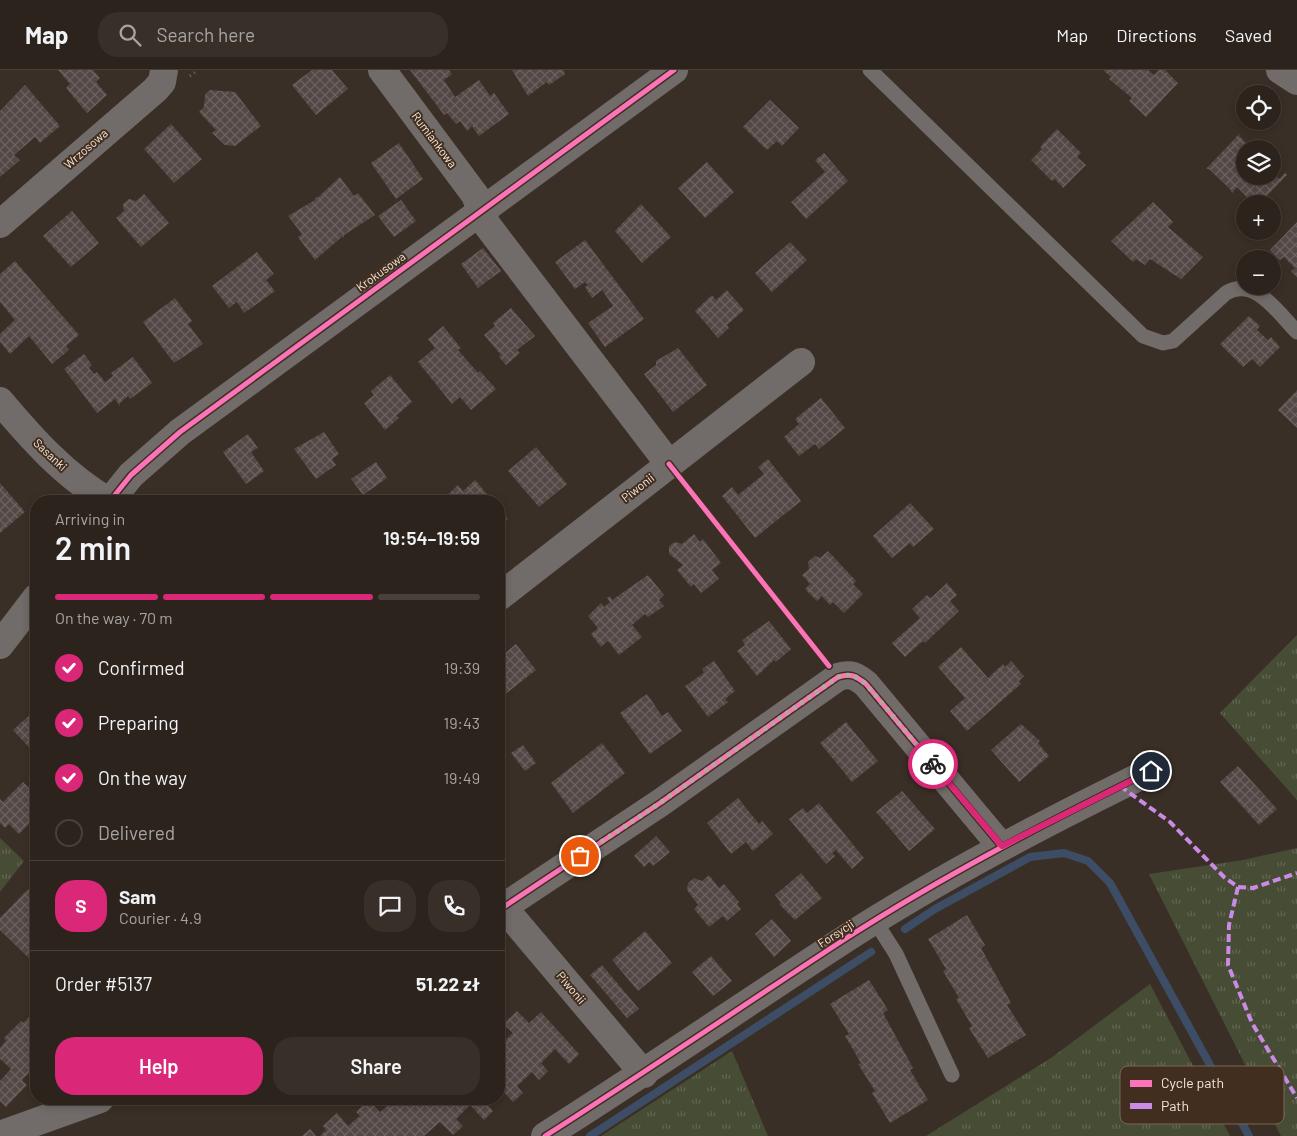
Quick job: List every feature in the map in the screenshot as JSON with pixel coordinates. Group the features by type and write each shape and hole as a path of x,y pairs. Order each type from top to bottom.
{"street":[{"name":"Wrzosowa","path":"0,224 155,90 162,82 164,70"},
{"name":"Rumiankowa","path":"382,70 476,197 487,225 669,464"},
{"name":"Krokusowa","path":"114,495 130,475 180,432 674,70"},
{"path":"1280,70 1297,81"},
{"name":"Piwonii","path":"505,592 801,362"},
{"name":"Sasanki","path":"0,401 53,459 97,495"},
{"path":"0,645 30,606"},
{"path":"505,904 660,803 838,677 846,674 855,675 866,684 1002,846"},
{"name":"Forsycji","path":"545,1136 644,1074 875,921 1002,846 1151,771"},
{"name":"Piwonii","path":"505,913 644,1074"},
{"path":"0,1135 83,1105"}],"lane":[{"path":"870,70 1143,336 1163,343 1173,341 1226,293 1235,288 1244,287 1255,291 1297,332"},
{"path":"875,921 896,954 952,1075"}],"green space":[{"path":"1297,635 1297,800 1220,713"},
{"path":"0,838 24,861 0,892"},
{"path":"1297,848 1297,1136 1281,1136 1275,1124 1284,1124 1284,1066 1246,1066 1149,874 1243,860"},
{"path":"1150,984 1193,1066 1120,1066 1120,1124 1224,1124 1230,1136 926,1136 1051,1058"},
{"path":"732,1051 768,1136 601,1136"}],"building":[{"path":"58,70 93,70 100,78 96,82 107,95 87,113 66,88 70,84"},
{"path":"312,70 332,70 348,89 316,115 292,85"},
{"path":"410,70 449,70 452,74 444,80 455,97 479,80 490,96 494,93 509,114 479,136 472,126 467,131 460,121 456,124 447,113 444,115"},
{"path":"512,70 563,70 565,74 549,85 547,82 528,96"},
{"path":"1103,70 1148,70 1154,75 1159,70 1165,70 1178,83 1146,117 1129,101 1132,98 1109,79 1111,77"},
{"path":"25,85 60,126 40,143 35,137 14,155 20,160 0,177 0,111"},
{"path":"210,90 235,92 261,126 235,146 225,145 212,133 216,130 199,112 204,107 205,95"},
{"path":"770,100 799,128 782,146 777,141 767,150 743,127"},
{"path":"171,124 202,159 174,183 144,149"},
{"path":"1057,129 1081,153 1077,157 1086,165 1063,188 1055,179 1052,181 1031,160"},
{"path":"1240,133 1239,136 1243,140 1236,140 1236,185 1277,185 1268,195 1245,195 1237,187 1232,193 1209,169 1206,169"},
{"path":"399,143 423,179 396,199 371,163"},
{"path":"824,153 848,181 806,219 791,202 825,172 815,160"},
{"path":"707,162 734,192 705,218 678,188"},
{"path":"1285,173 1287,175 1281,181 1281,177"},
{"path":"340,177 354,196 358,193 375,215 344,235 344,238 343,236 315,260 298,237 302,234 288,216 315,200 315,197 317,198"},
{"path":"144,194 169,223 141,247 116,218 124,211 123,204 129,199 136,201"},
{"path":"401,200 416,221 394,237 378,216"},
{"path":"1153,202 1173,222 1168,227 1203,257 1181,279 1150,259 1145,265 1136,259 1133,262 1111,241"},
{"path":"641,204 671,237 642,263 615,231"},
{"path":"72,211 99,243 71,267 43,236"},
{"path":"1297,222 1297,277 1291,271 1295,268 1284,257 1281,259 1281,250 1270,250"},
{"path":"585,240 644,319 605,347 588,323 613,306 602,290 592,298 585,287 588,285 585,282 575,289 555,262"},
{"path":"790,242 807,260 772,292 755,273"},
{"path":"483,248 501,271 478,288 461,264"},
{"path":"257,252 274,274 266,280 275,291 244,313 237,302 229,308 212,286"},
{"path":"15,261 79,335 66,346 69,350 52,364 29,336 10,354 0,342 0,334 15,320 0,302 0,274"},
{"path":"727,290 744,310 727,325 729,328 718,338 695,311 712,295 716,300"},
{"path":"175,298 192,321 188,324 203,344 174,363 143,322"},
{"path":"511,308 535,336 517,350 520,353 506,365 499,357 501,355 484,335 495,326 493,323"},
{"path":"1249,316 1260,326 1257,330 1268,340 1271,337 1280,347 1260,367 1252,359 1243,367 1220,344"},
{"path":"443,326 461,348 458,350 478,373 480,371 496,389 471,410 460,397 452,404 418,362 435,348 428,339"},
{"path":"678,348 707,385 673,412 644,374 656,365 656,361"},
{"path":"84,354 92,365 89,368 94,374 97,372 105,382 113,376 111,373 133,357 152,383 130,399 128,396 120,403 120,406 115,399 97,413 64,369"},
{"path":"390,375 412,402 396,416 399,418 385,430 364,403 374,395 371,391"},
{"path":"1297,390 1297,428 1278,410"},
{"path":"821,398 845,428 819,449 815,444 799,456 784,437 799,424 795,419"},
{"path":"324,432 339,454 332,459 336,465 316,479 294,449"},
{"path":"248,434 258,448 251,452 264,471 246,484 223,452"},
{"path":"536,447 567,484 539,507 508,471"},
{"path":"768,459 801,501 755,538 722,496 732,487 738,495 764,474 758,467"},
{"path":"376,462 387,478 363,495 351,479"},
{"path":"475,480 488,495 447,495 458,485 463,491"},
{"path":"0,483 25,512 0,533"},
{"path":"910,503 934,529 913,547 910,543 892,558 873,536"},
{"path":"694,534 700,542 703,539 721,563 712,570 719,579 701,593 694,584 691,587 677,570 683,565 669,554 669,546 675,542 682,544"},
{"path":"828,551 856,581 853,584 863,594 844,613 833,602 830,605 822,596 817,601 805,589 810,584 802,575 809,569 808,562 815,556 820,558"},
{"path":"648,575 664,595 659,600 664,606 648,617 645,614 632,625 642,637 619,655 608,641 601,647 591,634 598,628 588,616 601,603 604,607 610,602 607,598 610,596 612,600"},
{"path":"947,583 957,595 950,601 959,611 925,643 923,641 905,657 892,643 920,618 912,609 927,595 931,598"},
{"path":"769,621 791,649 776,662 774,660 757,676 737,651 745,645 742,640"},
{"path":"516,644 536,670 505,694 505,653"},
{"path":"961,647 988,678 1003,664 1005,667 1011,661 1024,676 1019,681 1021,684 967,731 950,711 965,698 938,667"},
{"path":"714,661 735,691 725,699 728,702 708,717 685,686 704,673 702,669"},
{"path":"647,694 662,716 668,712 682,731 650,754 620,713"},
{"path":"30,715 30,748 13,730"},
{"path":"846,722 878,761 852,782 820,743"},
{"path":"1021,724 1040,741 1038,743 1049,756 1019,782 991,750"},
{"path":"602,743 625,773 573,813 551,783"},
{"path":"523,745 536,763 525,771 511,753"},
{"path":"1238,766 1277,809 1259,825 1220,782"},
{"path":"23,782 30,789 30,823 19,834 9,824 5,828 0,823 0,799 3,802"},
{"path":"902,791 935,829 909,851 876,812"},
{"path":"738,798 759,824 762,821 773,834 753,851 746,842 731,854 707,823"},
{"path":"819,803 864,858 852,869 836,850 832,853 835,856 826,864 789,819 803,808 807,813"},
{"path":"656,836 670,852 653,866 649,862 644,867 634,856"},
{"path":"801,873 822,898 795,920 779,904 781,903 775,895"},
{"path":"709,875 719,888 724,884 739,902 737,904 741,909 727,921 723,916 709,927 694,909 698,905 687,890 688,883 694,878 702,881"},
{"path":"28,889 30,891 30,959 0,930 0,918"},
{"path":"967,915 985,945 981,948 1011,1003 1007,1005 1026,1035 988,1058 969,1028 972,1026 956,999 959,998 943,971 946,969 928,939"},
{"path":"772,919 791,941 774,957 755,934"},
{"path":"645,931 672,963 638,991 612,960"},
{"path":"711,956 732,981 713,996 692,972"},
{"path":"602,965 639,1009 627,1018 590,975"},
{"path":"869,980 888,1010 883,1013 913,1068 910,1070 928,1100 890,1123 872,1093 875,1091 858,1064 861,1063 845,1036 849,1034 830,1004"},
{"path":"517,1011 529,1023 541,1012 579,1054 569,1064 555,1049 541,1063 548,1071 539,1080 532,1072 517,1086 523,1093 513,1102 505,1093 505,1040 513,1033 505,1026 505,1022"},
{"path":"30,1016 30,1072 22,1080 27,1085 6,1107 0,1101 0,1081 11,1069 0,1059 0,1048 6,1041 4,1038 21,1021 23,1023"},
{"path":"364,1105 374,1105 380,1112 388,1105 470,1105 456,1119 463,1126 453,1135 440,1122 424,1136 320,1136 326,1130 323,1126 337,1113 348,1126 360,1116 356,1112"},
{"path":"470,1105 488,1105 493,1111 484,1120"},
{"path":"310,1129 316,1136 302,1136"}],"waterway":[{"path":"905,929 935,909 1030,857 1064,853 1088,861 1110,883 1211,1066"},
{"path":"590,1136 871,952"},
{"path":"1242,1124 1249,1136"}],"marked path":[{"path":"1120,786 1170,822 1224,877 1238,887 1253,888 1297,873"},
{"path":"1238,887 1229,925 1228,965 1252,1023 1278,1066"},
{"path":"1284,1076 1297,1098"}],"cycle path":[{"path":"115,495 131,475 180,432 674,70"},
{"path":"669,464 829,666"},
{"path":"505,906 660,803 838,677 846,675 856,677 866,684 1001,846"},
{"path":"545,1136 845,939 920,893 996,850 1151,771"}],"way so far":[{"path":"580,856 660,803 838,677 846,674 855,675 866,684 933,764"}],"route":[{"path":"933,764 1002,846 1151,771"}]}
